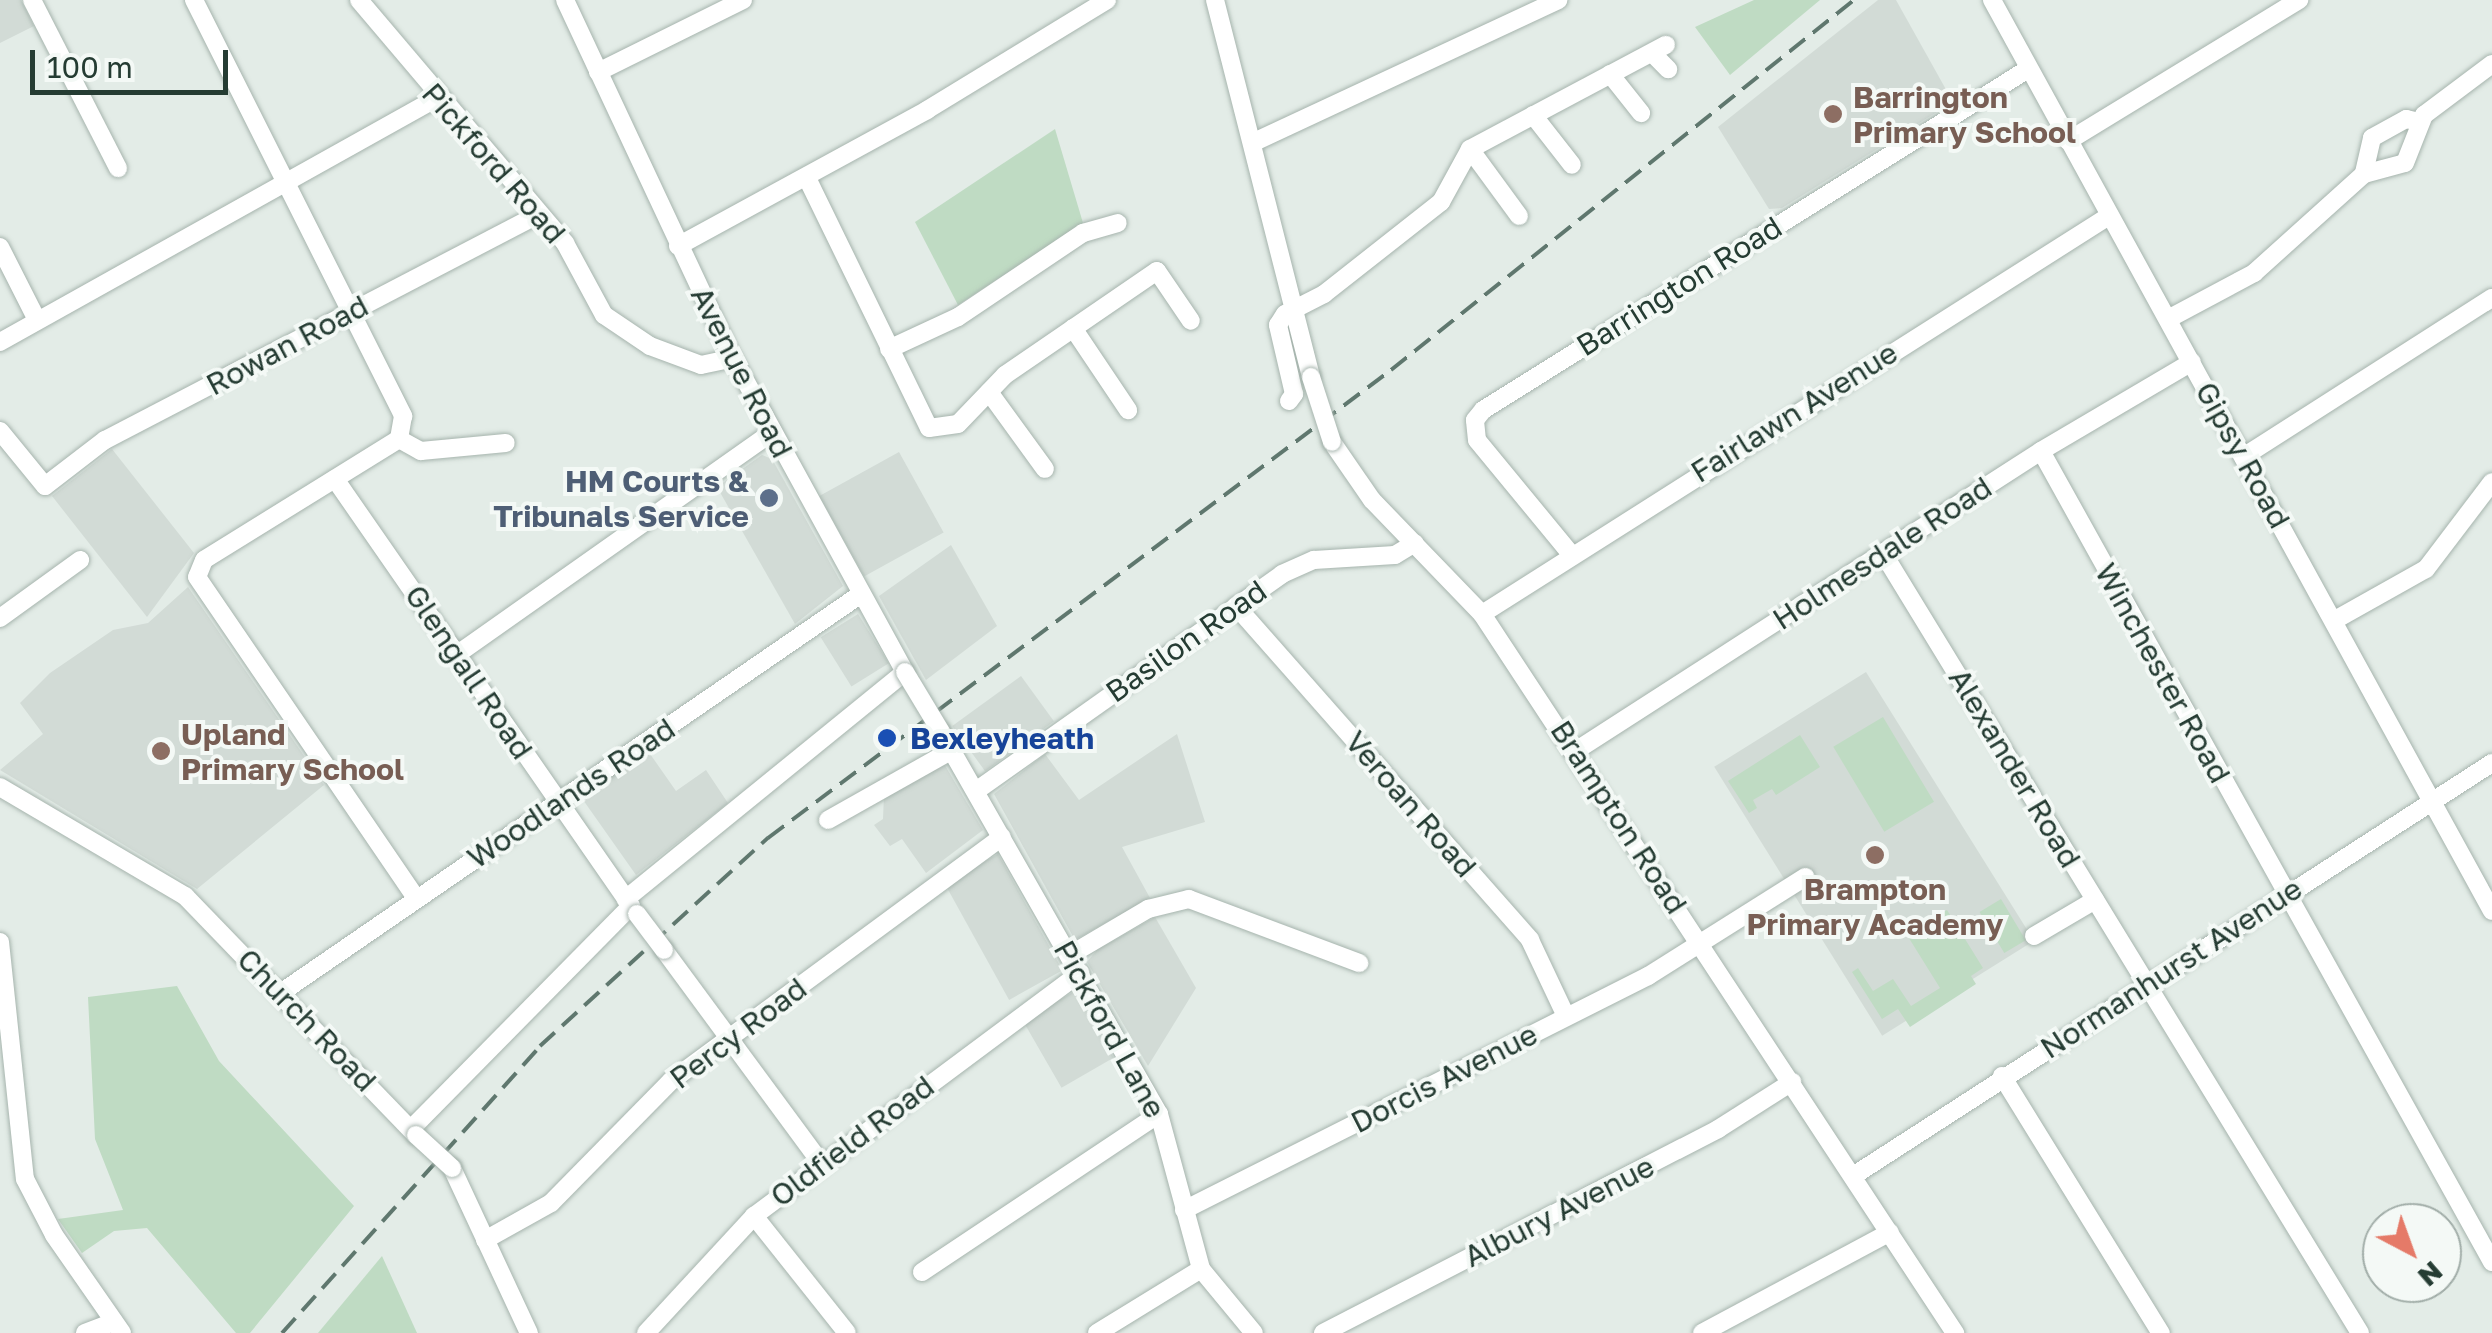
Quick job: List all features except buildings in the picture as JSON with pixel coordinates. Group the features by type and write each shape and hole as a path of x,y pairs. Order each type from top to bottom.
{"street":[{"path":"32,0 118,168"},
{"path":"194,0 403,416 399,439 204,560 199,583 417,898"},
{"name":"Pickford Road","path":"359,0 436,98 565,243 604,315 650,346 701,365 732,358"},
{"name":"Avenue Road","path":"565,0 732,358 941,732"},
{"path":"598,72 743,0"},
{"path":"678,246 807,178 1107,0"},
{"name":"Brampton Road","path":"1215,0 1310,377 1332,442 1348,471 1482,614 1577,750 1954,1333"},
{"path":"1252,144 1558,0"},
{"path":"2068,142 2300,0"},
{"name":"Gipsy Road","path":"1998,2 2028,69 2335,620 2492,912"},
{"path":"1294,306 1324,294 1440,202 1470,149 1659,49 1668,68"},
{"path":"2419,122 2492,64"},
{"name":"Barrington Road","path":"1570,553 1477,440 1475,420 1483,410 2028,69"},
{"path":"1610,74 1641,113"},
{"path":"0,342 36,318 436,98"},
{"path":"1533,115 1572,165"},
{"path":"2364,174 2372,138 2406,119 2419,122"},
{"path":"2168,319 2254,272 2364,174 2405,163 2420,136 2419,122"},
{"path":"1470,149 1519,216"},
{"path":"807,178 929,428 958,424 989,392 1157,270 1192,321"},
{"name":"Rowan Road","path":"0,430 45,486 105,440 537,215"},
{"name":"Fairlawn Avenue","path":"1482,614 1570,553 2109,216"},
{"path":"889,348 958,316 1082,233 1118,223"},
{"path":"0,248 36,318"},
{"path":"2243,456 2492,298"},
{"name":"Brampton Road","path":"1290,401 1294,394 1278,325 1294,306"},
{"path":"1073,328 1128,410"},
{"name":"Holmesdale Road","path":"1577,750 2041,452 2192,362"},
{"path":"989,392 1045,469"},
{"path":"459,653 771,433"},
{"path":"399,439 422,451 506,444"},
{"name":"Winchester Road","path":"2041,452 2492,1262"},
{"name":"Glengall Road","path":"335,479 459,653 557,803 821,1163"},
{"path":"2335,620 2426,569 2492,482"},
{"name":"Basilon Road","path":"976,791 1236,606 1314,560 1395,555 1415,543"},
{"name":"Alexander Road","path":"1883,553 2360,1333"},
{"path":"0,618 80,560"},
{"name":"Woodlands Road","path":"282,992 861,594"},
{"name":"Veroan Road","path":"1236,606 1530,940 1566,1016"},
{"path":"414,1132 631,906 905,672"},
{"name":"Pickford Lane","path":"941,732 1159,1114 1202,1269 1254,1333"},
{"path":"828,820 952,750"},
{"name":"Normanhurst Avenue","path":"1852,1176 2492,763"},
{"name":"Church Road","path":"0,787 185,896 282,992 452,1168 528,1333"},
{"name":"Percy Road","path":"485,1240 551,1202 671,1081 1002,837"},
{"name":"Dorcis Avenue","path":"1184,1210 1566,1016 1702,942 1805,877"},
{"path":"1070,956 1165,901 1188,899 1359,963"},
{"path":"2034,936 2095,900"},
{"path":"0,942 7,1074 25,1178 48,1226 118,1328 84,1333"},
{"name":"Oldfield Road","path":"646,1333 754,1216 1080,973"},
{"path":"2002,1076 2161,1333"},
{"name":"Albury Avenue","path":"1323,1333 1718,1129 1792,1082"},
{"path":"922,1272 1159,1114"},
{"path":"754,1216 847,1333"},
{"path":"1702,1333 1890,1232"},
{"path":"1097,1333 1202,1269"}],"shaded area":[{"path":"0,0 21,0 34,26 0,43"},
{"name":"Barrington Primary School","path":"1878,0 1896,0 1953,102 1782,208 1769,209 1718,127"},
{"path":"112,449 194,553 147,617 52,496"},
{"path":"899,452 944,532 864,577 819,496"},
{"path":"762,455 772,459 843,586 795,624 717,487"},
{"path":"951,545 997,626 926,680 879,596"},
{"name":"Upland Primary School","path":"188,587 324,785 197,889 0,770 43,734 20,703 50,673 113,630 148,623"},
{"path":"858,614 889,663 851,687 821,637"},
{"name":"Brampton Primary Academy","path":"1866,672 2034,941 1882,1036 1714,767"},
{"path":"1021,676 1054,721 985,771 952,726"},
{"path":"1177,734 1205,822 1122,847 1150,898 1075,940 994,794 1045,754 1079,800"},
{"path":"648,751 676,791 706,770 728,803 636,875 581,797"},
{"path":"943,762 983,830 926,873 902,839 890,846 874,825 883,819 884,794"},
{"path":"998,854 1062,970 1009,1000 945,884"},
{"path":"1155,917 1196,988 1148,1066 1087,962 1097,950"},
{"path":"1075,991 1114,1058 1062,1088 1023,1021"}],"green space":[{"path":"1754,0 1820,0 1730,75 1695,27"},
{"path":"1055,129 1083,223 958,305 915,222"},
{"path":"1883,717 1934,802 1884,832 1833,747"},
{"path":"1800,735 1820,767 1776,795 1772,789 1753,800 1757,808 1749,813 1728,781"},
{"path":"2001,899 2026,940 2004,953 1980,912"},
{"path":"1947,910 1983,968 1971,976 1976,984 1910,1027 1898,1009 1882,1019 1852,972 1858,968 1873,991 1893,979 1911,1006 1940,988 1907,935"},
{"path":"177,986 219,1061 354,1206 250,1333 236,1333 147,1228 114,1231 82,1253 58,1219 123,1210 95,1139 88,997"},
{"path":"382,1256 417,1333 318,1333"}],"railway":[{"path":"282,1333 540,1046 768,838 1391,370 1854,0"}],"place":[{"name":"Barrington Primary School","path":"1833,114"},
{"name":"HM Courts & Tribunals Service","path":"769,498"},
{"name":"Bexleyheath","path":"887,738"},
{"name":"Upland Primary School","path":"161,751"},
{"name":"Brampton Primary Academy","path":"1875,855"}]}
